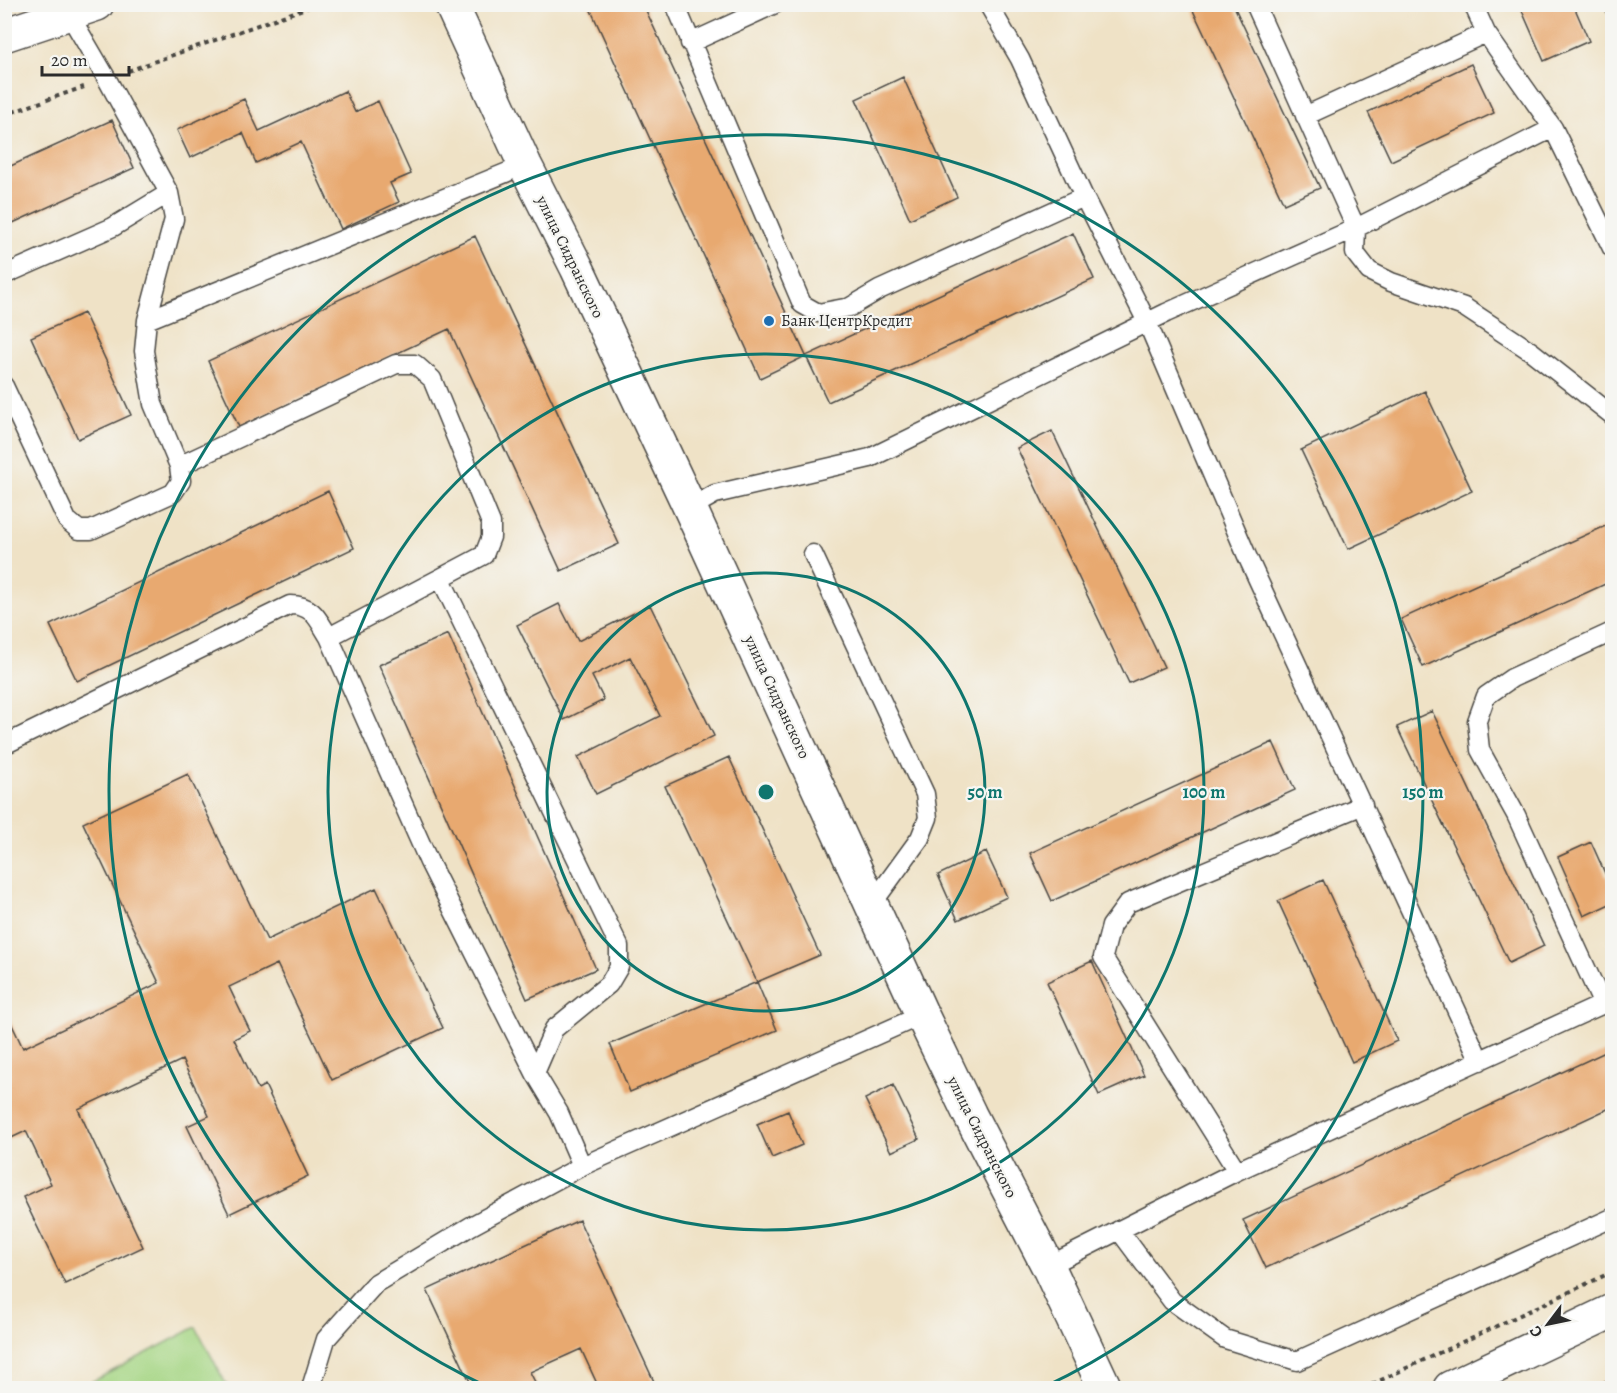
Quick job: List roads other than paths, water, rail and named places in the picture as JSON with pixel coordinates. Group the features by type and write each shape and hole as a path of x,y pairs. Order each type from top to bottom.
{"street":[{"name":"улица Сидранского","path":"451,4 525,165 577,268 690,508 922,1015 970,1115 1048,1266 1105,1389"},
{"path":"4,35 83,9"},
{"path":"1450,1389 1612,1311"}],"lane":[{"path":"675,4 802,303 818,314 850,307 879,290 1084,197"},
{"path":"690,43 775,4"},
{"path":"988,4 1020,59 1084,197 1147,322 1247,556 1480,1060"},
{"path":"1255,4 1356,228 1356,253 1369,271 1391,282 1464,307 1532,352 1612,415"},
{"path":"1473,4 1486,33 1553,128 1612,248"},
{"path":"4,386 67,520 79,531 92,531 173,493 181,481 179,466 153,404 144,351 147,320 174,219 169,193 108,79 83,9"},
{"path":"1305,116 1486,33"},
{"path":"690,508 715,494 870,458 1147,322 1356,228 1553,128"},
{"path":"147,320 525,165"},
{"path":"4,275 113,227 169,193"},
{"path":"179,466 396,364 415,364 432,379 491,523 491,537 484,555 329,637"},
{"path":"813,554 925,794 928,818 920,838 872,904"},
{"path":"441,579 619,946 619,967 609,984 554,1029 535,1073"},
{"path":"4,745 290,605 300,605 312,610 329,637 429,862 535,1073 559,1113 582,1166"},
{"path":"1048,1266 1237,1171 1608,1003 1516,815 1480,750 1477,721 1486,696 1512,678 1612,632"},
{"path":"1237,1171 1103,957 1111,926 1128,903 1363,806"},
{"path":"312,1389 326,1339 376,1283 471,1226 582,1166 922,1015"},
{"path":"1119,1230 1172,1301 1225,1339 1297,1361 1612,1218"}],"place":[{"name":"Банк ЦентрКредит","path":"769,321"}]}
